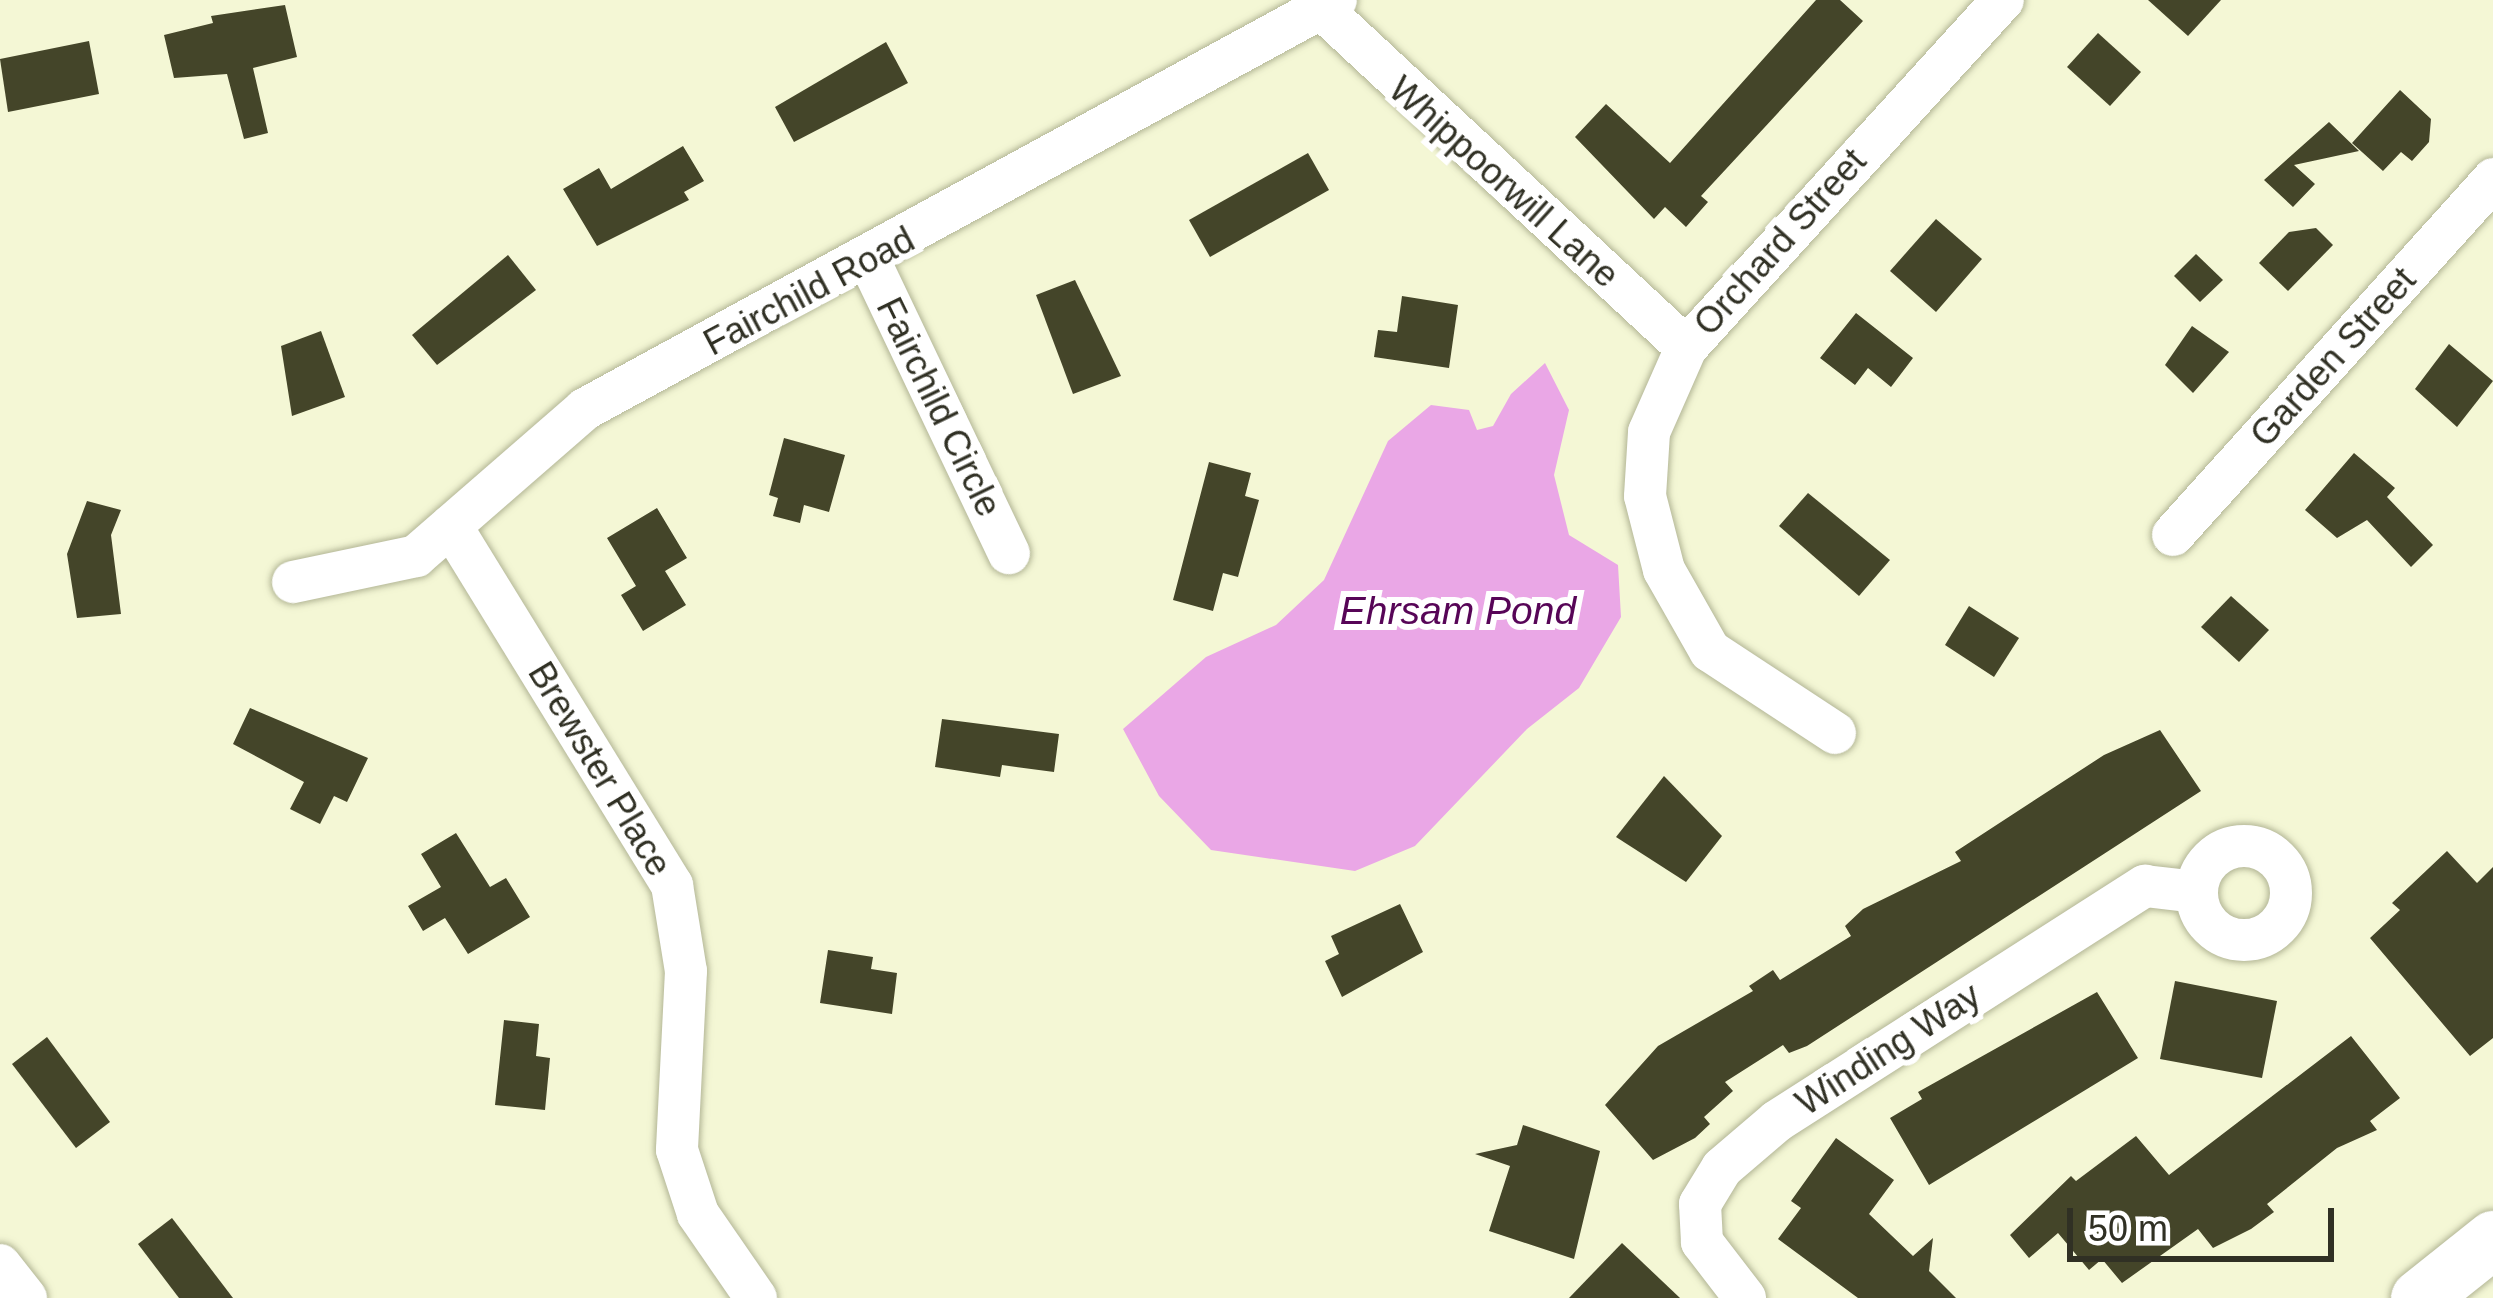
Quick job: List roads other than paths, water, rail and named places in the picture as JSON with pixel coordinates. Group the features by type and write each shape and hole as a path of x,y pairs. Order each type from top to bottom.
{"main road":[{"path":"2419,1298 2493,1238"}],"street":[{"name":"Orchard Street","path":"1835,733 1709,650 1664,570 1645,496 1649,432 1686,348 2002,0"},
{"name":"Whippoorwill Lane","path":"1330,6 1686,348"},
{"name":"Fairchild Road","path":"293,583 402,564 585,410 869,260 1175,85 1330,6"},
{"name":"Garden Street","path":"2173,535 2493,179"},
{"name":"Fairchild Circle","path":"869,260 1010,553"},
{"name":"Brewster Place","path":"451,526 672,885 686,971 677,1150 698,1214 756,1298"},
{"name":"Winding Way","path":"1745,1298 1702,1242 1700,1204 1722,1168 1777,1120 2145,886 2197,892"},
{"path":"0,1264 26,1298"}],"water":[{"name":"Ehrsam Pond","path":"1545,363 1569,410 1554,475 1569,535 1618,565 1621,617 1579,688 1527,729 1415,846 1355,871 1211,850 1159,796 1123,729 1206,657 1276,625 1324,580 1388,441 1431,405 1469,410 1477,430 1493,426 1511,394"}]}
